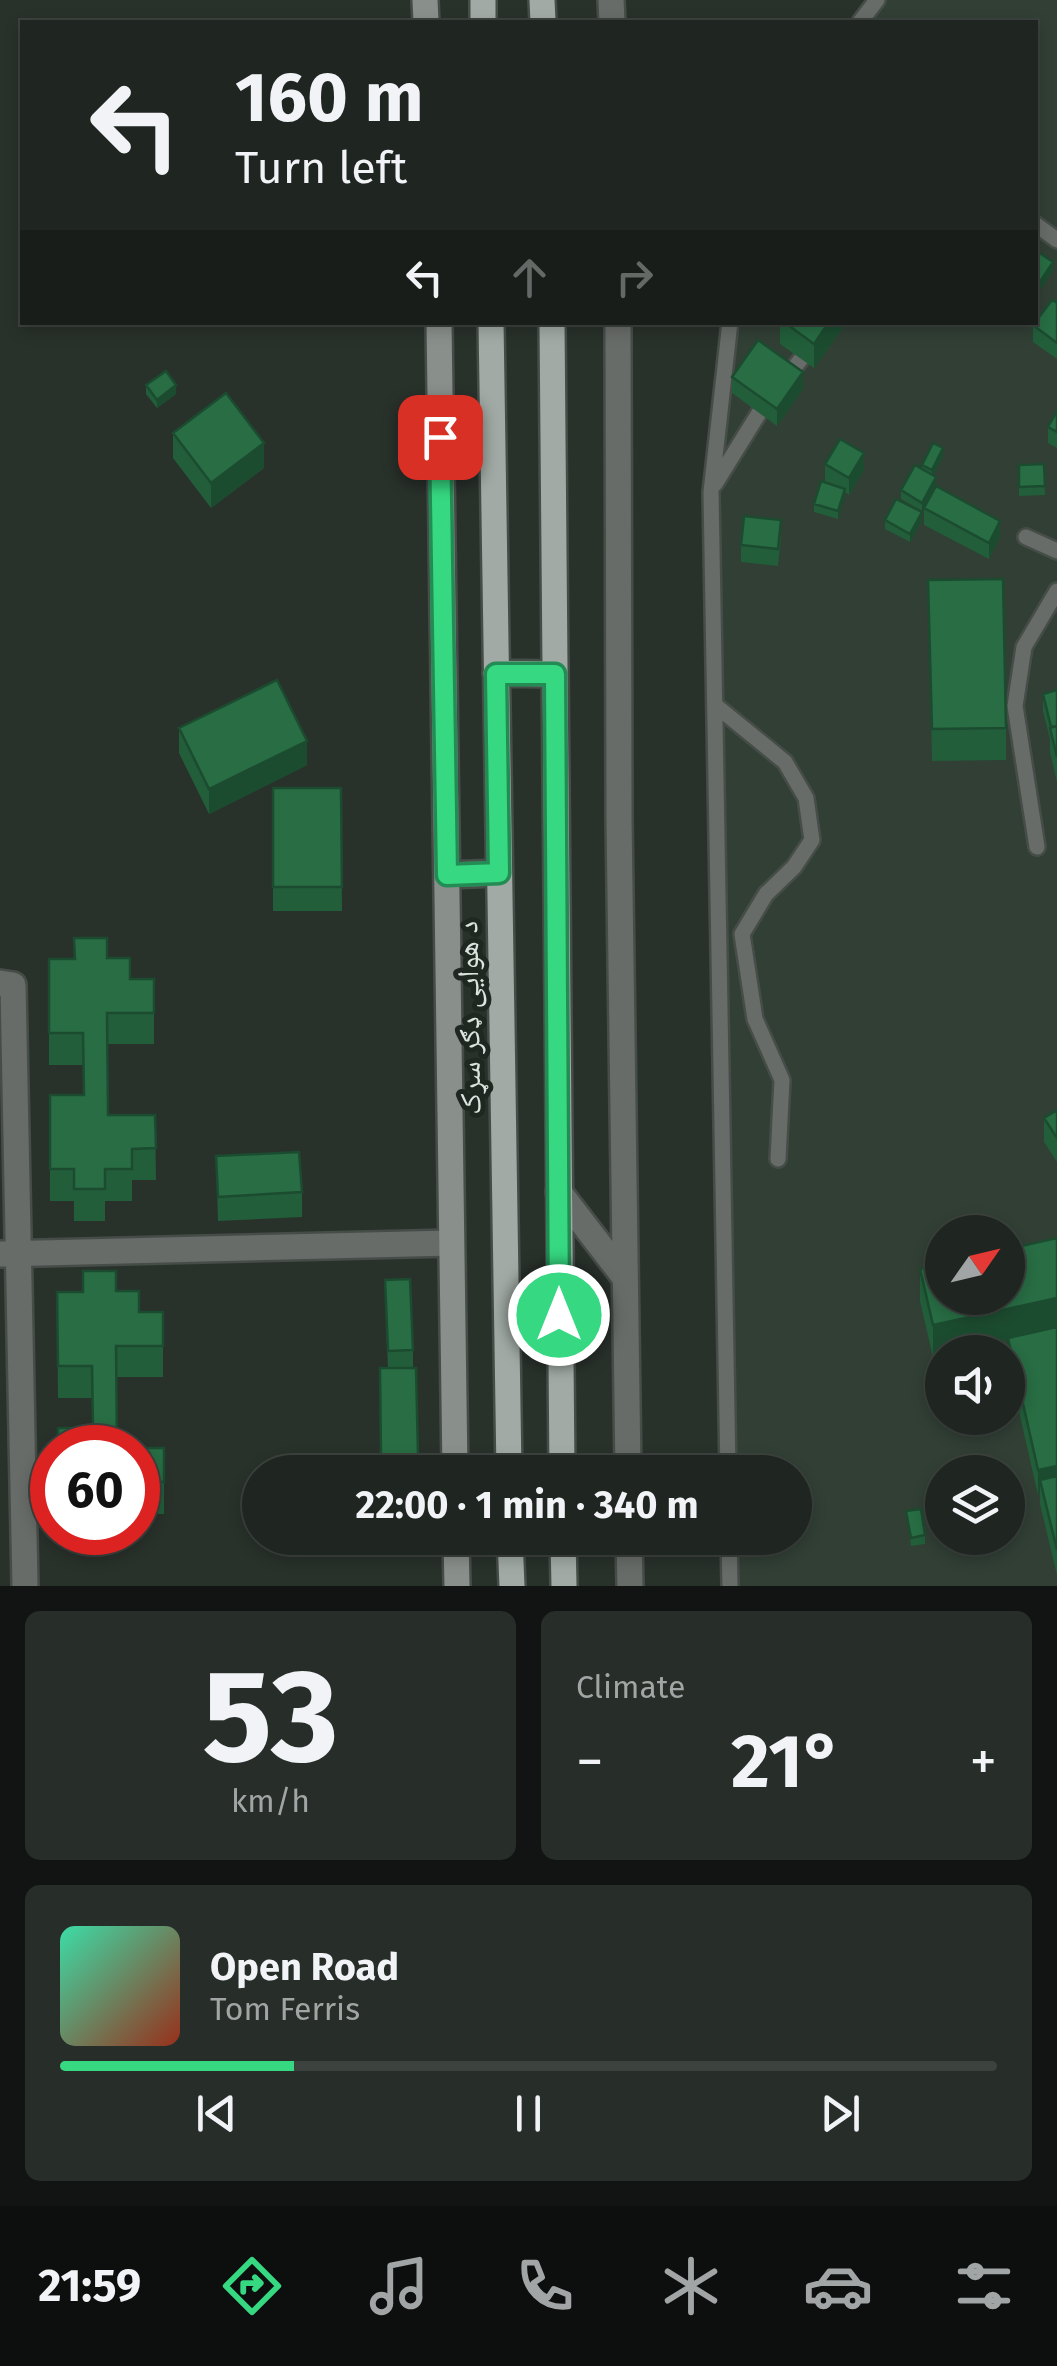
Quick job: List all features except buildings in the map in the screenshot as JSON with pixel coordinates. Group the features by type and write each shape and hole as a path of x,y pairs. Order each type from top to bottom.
{"main road":[{"name":"د هوایی ډګر سړک","path":"491,325 509,1455"},
{"path":"552,325 562,1455"},
{"path":"496,674 555,674"},
{"path":"511,1555 512,1586"},
{"path":"563,1555 564,1586"}],"street":[{"path":"439,325 454,1455"},
{"path":"618,325 628,1455"},
{"path":"447,875 499,873"},
{"path":"0,983 13,985 10,1254 25,1586"},
{"path":"558,1192 624,1278"},
{"path":"10,1254 451,1243"},
{"path":"456,1555 456,1586"},
{"path":"629,1555 630,1586"}],"lane":[{"path":"862,20 877,0"},
{"path":"728,1455 711,492 730,325"},
{"path":"787,377 800,359"},
{"path":"711,492 759,413"},
{"path":"1026,537 1057,551"},
{"path":"1037,847 1015,706 1024,648 1057,591"},
{"path":"715,705 785,762 806,798 812,840 794,867 766,894 742,934 756,1019 782,1080 778,1159"},
{"path":"730,1555 730,1586"}],"shaded area":[{"path":"877,0 1057,0 1057,1586 730,1586 729,1555 812,1555 812,1455 728,1455 711,492 730,325 1038,325 1038,20 862,20"}],"route":[{"path":"440,437 447,875 499,873 496,674 555,674 559,1315"}]}
